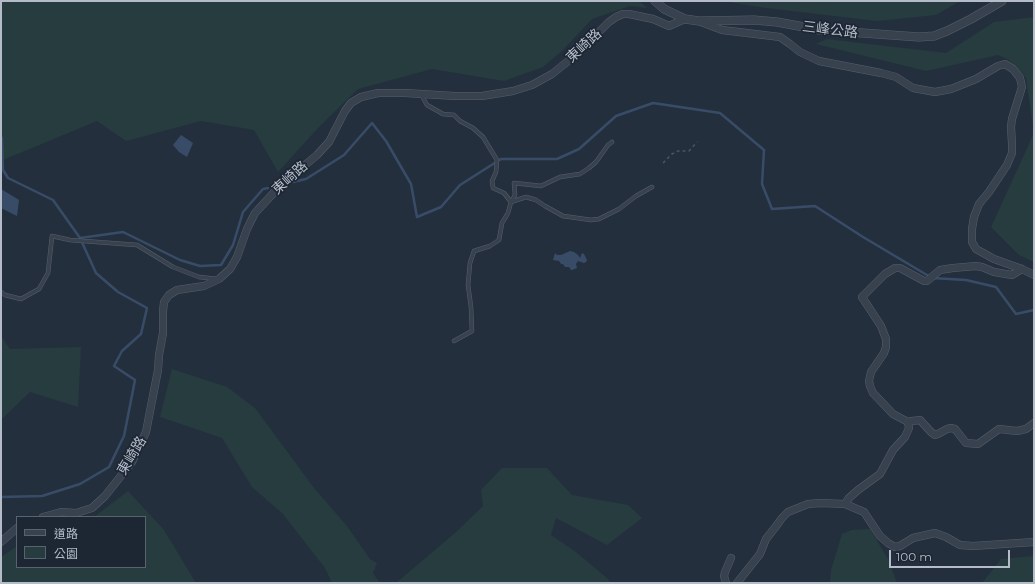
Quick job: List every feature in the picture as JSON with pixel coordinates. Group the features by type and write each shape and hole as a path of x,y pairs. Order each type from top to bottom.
{"street":[{"name":"三峰公路","path":"655,1 664,10 685,19 699,21 762,20 820,30 919,37 934,36 946,31 971,19 1002,1"},
{"name":"東崎路","path":"47,516 61,512 76,513 92,508 105,496 132,462 146,432 158,370 163,333 164,302 177,290 204,286 219,279 230,269 237,257 247,229 255,213 280,186 317,155 329,142 342,116 351,103 361,97 378,93 482,96 513,91 532,85 552,74 572,58 609,22 623,14 654,19 669,26 685,19"},
{"path":"699,21 722,30 780,37 800,52 819,61 896,77 913,88 935,92 951,89 976,79 998,66 1005,64 1013,69 1020,78 1022,87 1012,119 1012,153 1007,165 979,204 974,217 972,242 976,248 994,259 1034,275"},
{"path":"1022,269 1012,275 994,272 976,266 940,270 924,281 900,268 895,268 885,274 862,297 881,326 886,343 884,353 871,372 869,381 870,386 873,393 893,414 908,422 920,420 935,435 951,428 955,430 966,443 978,444 999,429 1017,431 1026,429 1034,423"},
{"path":"845,504 858,490 880,474 893,450 905,437 909,428 908,422"},
{"path":"737,583 760,554 766,539 782,518 788,512 808,504 845,504 864,512 880,536 895,547 900,546 913,538 936,533 946,537 960,546 1034,542"},
{"path":"1,542 16,529"},
{"path":"726,583 724,576 731,558"}],"lane":[{"path":"421,94 428,105 443,114 454,115 483,137 497,160 496,172 492,181 493,188 504,193 511,202"},
{"path":"454,341 472,331 468,285 470,263 474,251 490,246 499,240 502,223 508,213 511,202 516,195 514,184 541,186 560,177 580,174 596,162 608,145 612,142"},
{"path":"511,202 526,197 536,200 563,216 591,220 599,219 619,209 636,196 652,187"},
{"path":"1,292 21,299 38,289 48,273 52,236 75,240 137,245 173,267 199,277 219,279"}],"path":[{"path":"663,163 672,154 678,151 689,151 697,142"}],"green space":[{"path":"1,1 639,1 647,8 630,6 592,19 563,50 543,67 504,81 432,69 358,89 319,127 278,172 254,130 201,121 126,141 97,121 3,160 1,157"},
{"path":"729,1 960,1 936,15 877,21 766,8"},
{"path":"1034,17 1034,133 1026,78 1009,60 998,55 926,71 816,44 827,39 946,53 994,22"},
{"path":"1034,133 1034,262 1019,255 991,227"},
{"path":"1,336 10,349 81,347 78,407 30,392 1,420"},
{"path":"172,369 227,387 255,408 314,488 347,526 370,559 377,563 373,573 380,583 332,583 325,568 283,514 252,487 222,438 160,417"},
{"path":"502,468 547,468 572,495 628,505 642,518 607,545 556,518 551,535 576,552 608,579 610,583 396,583 456,532 483,506 481,490"},
{"path":"128,491 164,530 196,583 1,583 1,557 16,547 16,568 146,568 146,516 95,516"},
{"path":"870,529 888,559 897,583 830,583 831,570 842,534 852,530"},
{"path":"1034,556 1034,583 982,583 1001,559"}],"water":[{"path":"181,135 193,143 187,157 179,152 173,145"},
{"path":"1,189 19,200 17,216 1,208"},
{"path":"570,251 574,252 580,258 582,253 584,254 587,260 586,262 584,263 578,261 576,264 577,268 571,270 559,261 553,260 555,253 557,255 561,255"}],"waterway":[{"path":"293,182 306,179 344,155 372,123 386,141 411,184 417,217 441,207 460,185 501,159 557,159 579,149 616,116 653,103 720,113 764,150 762,184 772,209 815,206 863,237 932,278 966,280 996,287 1016,314 1034,310"},
{"path":"1,137 3,170 8,178 53,200 80,238"},
{"path":"1,497 42,496 80,484 109,467 124,436 135,380 114,366 122,351 141,334 147,308 118,292 96,273 80,238 123,232 180,260 200,266 221,265 233,245 243,212 263,189 268,188"}]}
